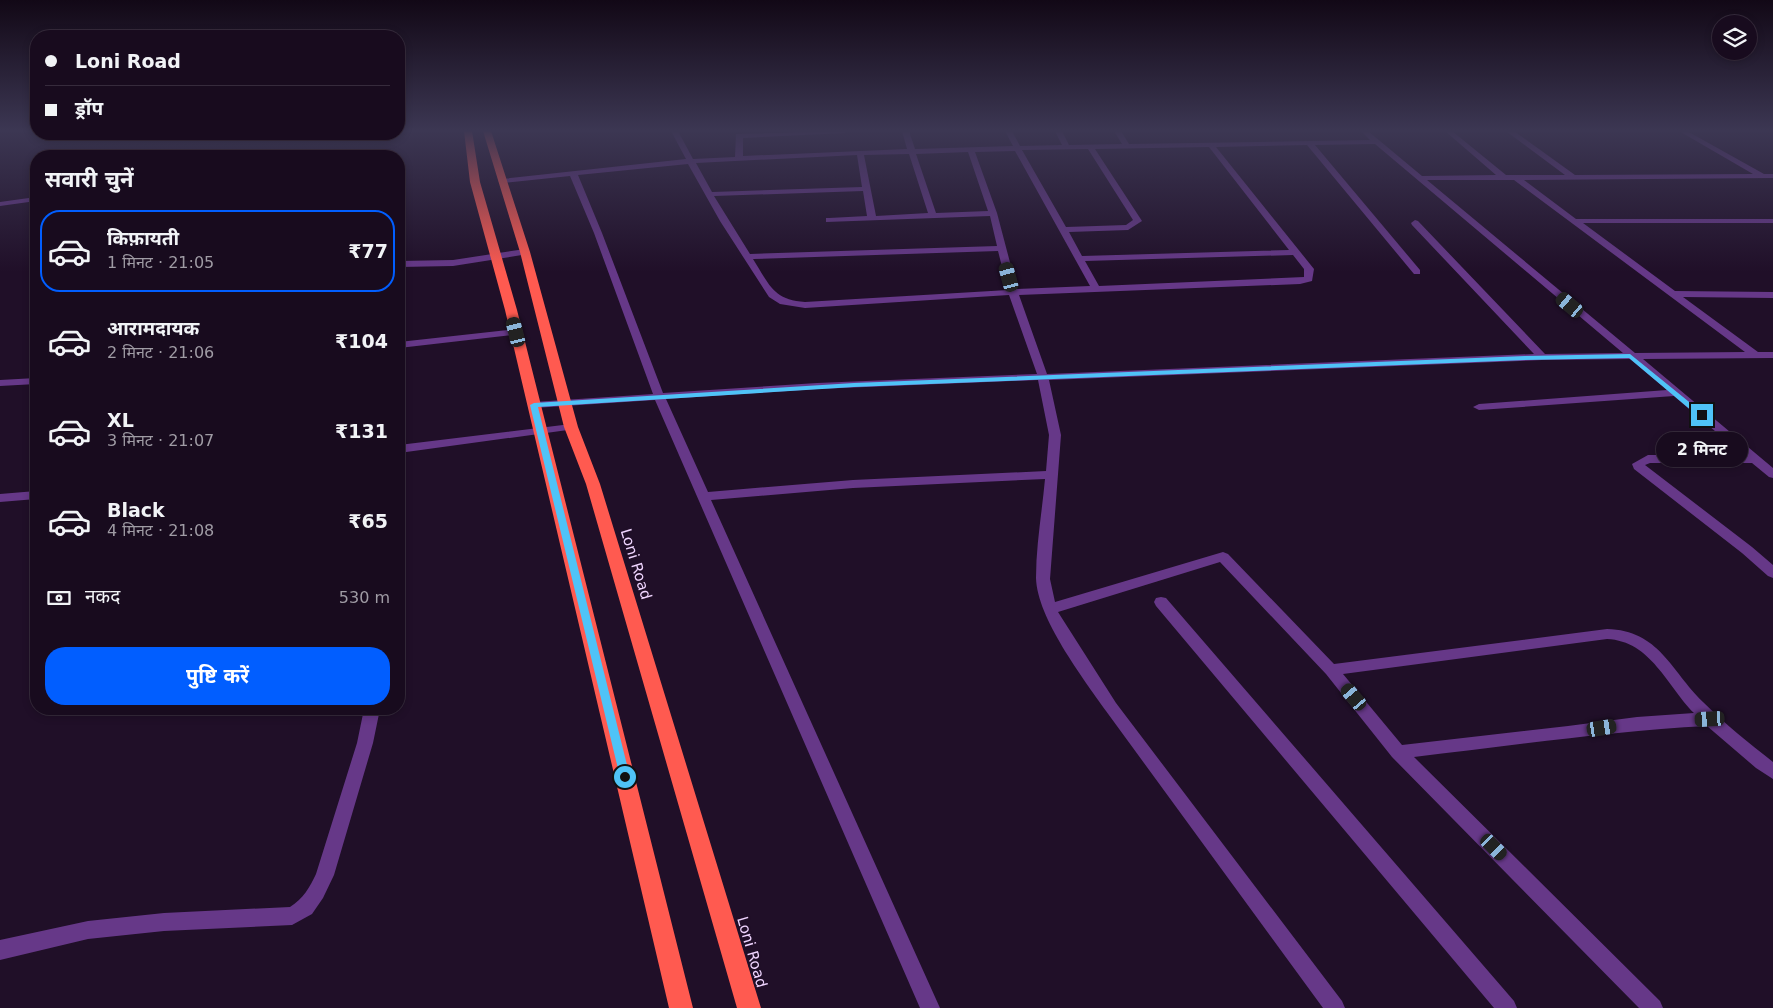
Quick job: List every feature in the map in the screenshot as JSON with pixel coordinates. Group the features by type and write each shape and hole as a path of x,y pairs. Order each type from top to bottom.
{"highway":[{"path":"474,178 516,332 681,1008"},
{"name":"Loni Road","path":"501,178 524,252 571,427 593,484 749,1008"}],"street":[{"path":"502,181 528,178"},
{"path":"575,178 598,233 659,396 702,497 930,1008"},
{"path":"700,178 746,257 772,295 789,304 1013,292 1300,281 1309,279 1310,269 1237,178"},
{"path":"864,178 872,218"},
{"path":"921,178 933,216"},
{"path":"981,178 993,213 1013,292 1042,376 1055,435 1053,475 1042,579 1049,609 1075,654 1111,707 1335,1008"},
{"path":"1033,178 1096,289"},
{"path":"1062,230 1128,227 1138,220 1111,178"},
{"path":"1339,178 1418,272"},
{"path":"1418,178 1773,474"},
{"path":"1516,178 1755,355"},
{"path":"709,194 866,189"},
{"path":"0,204 30,200"},
{"path":"829,220 993,213"},
{"path":"1574,221 1773,221"},
{"path":"1415,222 1542,357"},
{"path":"746,257 1001,248"},
{"path":"405,264 453,263 496,258 524,252"},
{"path":"1079,259 1297,252"},
{"path":"1672,294 1773,295"},
{"path":"405,344 516,332"},
{"path":"534,405 659,396 1042,376 1542,357 1773,355"},
{"path":"0,383 30,381"},
{"path":"1479,408 1675,393"},
{"path":"405,448 571,427"},
{"path":"1756,460 1648,459 1638,464 1640,469 1747,550 1773,573"},
{"path":"702,497 853,484 1053,475"},
{"path":"0,498 30,496"},
{"path":"1049,609 1223,557 1331,670 1398,752 1653,1008"},
{"path":"1161,602 1507,1008"},
{"path":"1331,670 1618,634 1642,643 1652,651 1688,696 1710,719 1773,772"},
{"path":"0,950 88,930 164,922 292,916 306,908 317,892 339,834 365,743 371,715"},
{"path":"1398,752 1568,733 1637,723 1710,719"}],"route":[{"path":"625,777 534,405 797,388 1042,376 1525,358 1630,356 1702,415"}]}
